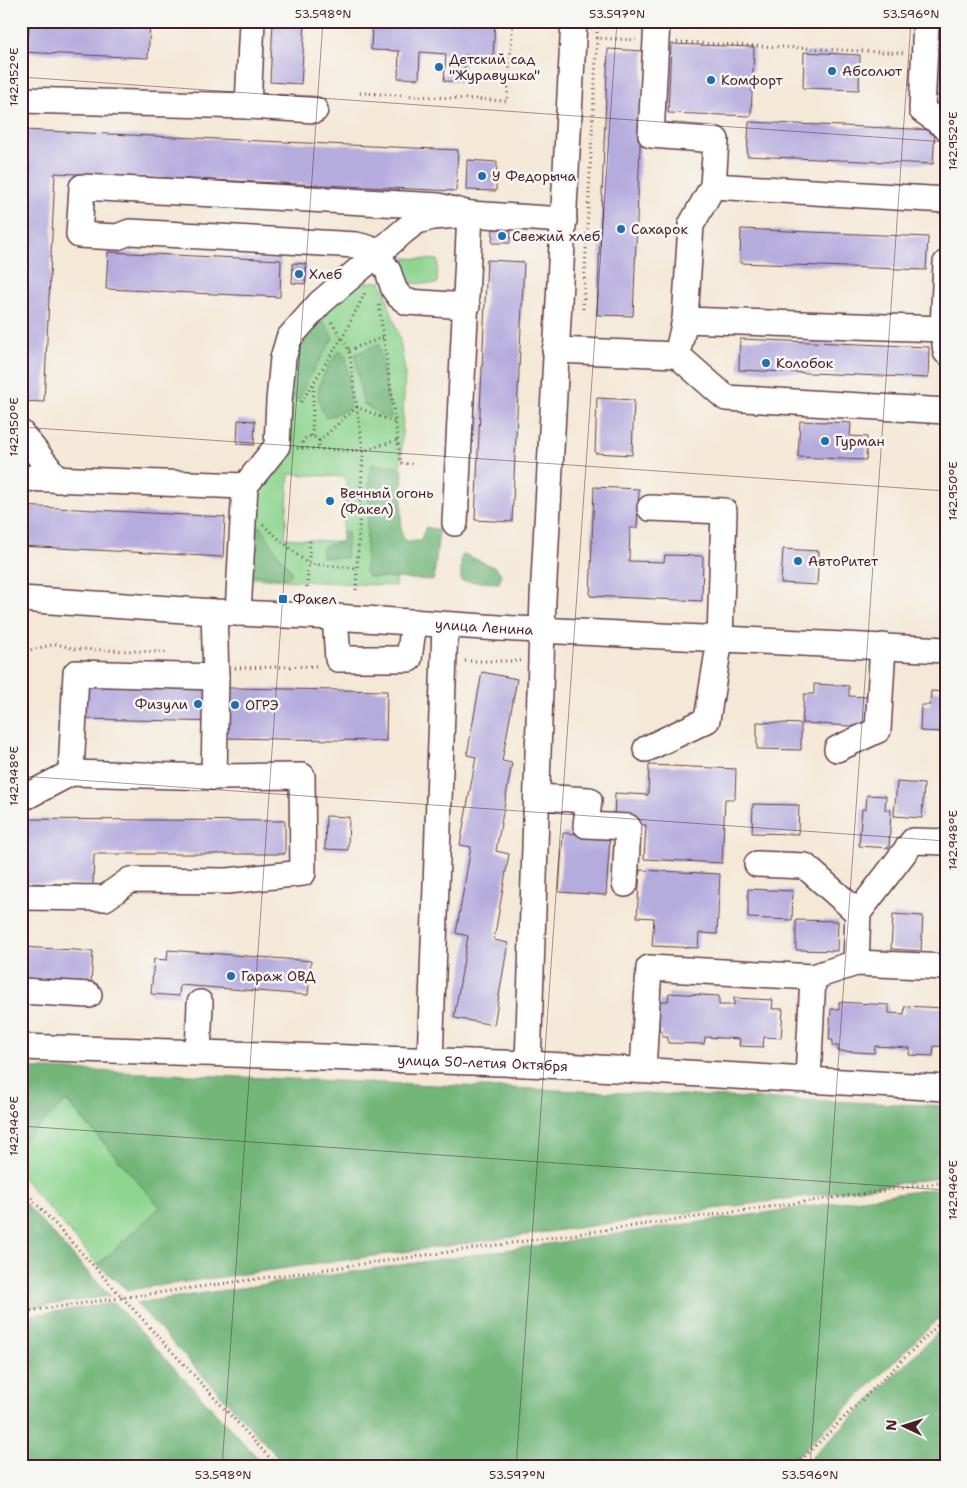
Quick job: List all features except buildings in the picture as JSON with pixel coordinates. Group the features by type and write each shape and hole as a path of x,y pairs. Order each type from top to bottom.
{"street":[{"path":"248,106 252,21"},
{"path":"528,1064 542,629 555,350 574,21"},
{"path":"946,22 926,21 922,110 946,127"},
{"path":"656,31 651,135 716,140 714,186 691,224 685,320 677,354"},
{"path":"21,100 248,106 316,110"},
{"path":"714,186 946,200"},
{"path":"467,306 407,302 394,289 388,271 377,254 368,248 356,245 130,232 117,237 79,235 82,187 439,206 470,214"},
{"path":"214,777 217,673 244,497 277,446 283,358 289,338 320,303 417,221 433,217 470,214 564,220"},
{"path":"455,523 470,214"},
{"path":"685,320 944,341 946,263"},
{"path":"555,350 677,354 726,398 946,410"},
{"path":"21,433 58,480"},
{"path":"21,478 244,497"},
{"path":"646,749 707,720 720,639 724,511 650,508"},
{"name":"улица Ленина","path":"21,599 445,625 946,650"},
{"path":"335,617 338,659 409,659 414,622"},
{"path":"430,1061 445,625"},
{"path":"836,750 878,730 882,646"},
{"path":"71,773 76,673 217,673"},
{"path":"21,796 27,796 71,773 214,777 302,776 303,874 227,881 130,880 105,898 21,897"},
{"path":"537,797 589,800 586,825 628,827 625,884"},
{"path":"856,963 858,913 913,841 946,842"},
{"path":"757,864 805,866 858,913"},
{"path":"644,1070 649,968 813,977 856,963 946,967"},
{"path":"808,1079 813,977"},
{"path":"21,991 89,995"},
{"path":"198,1053 200,1003"},
{"name":"улица 50-летия Октября","path":"21,1047 528,1064 946,1088"}],"path":[{"path":"360,93 507,101 513,21"},
{"path":"521,21 530,21"},
{"path":"583,309 597,21"},
{"path":"597,38 656,31 924,54"},
{"path":"298,406 342,338 367,290"},
{"path":"378,300 401,463 412,464"},
{"path":"320,303 349,350 363,451 356,590"},
{"path":"349,350 384,337"},
{"path":"312,436 314,382"},
{"path":"357,408 395,424"},
{"path":"319,449 319,441 357,408"},
{"path":"302,448 304,439 312,436"},
{"path":"312,436 319,441"},
{"path":"277,446 363,451 397,440"},
{"path":"244,497 308,564 357,568"},
{"path":"307,587 310,540"},
{"path":"21,652 56,644 76,649 163,652 172,654"},
{"path":"443,662 541,660"},
{"path":"217,673 325,665"},
{"path":"21,1312 946,1182"},
{"path":"21,1187 278,1467"},
{"path":"794,1467 946,1317"}],"green space":[{"path":"405,258 438,260 437,284 404,283"},
{"path":"382,282 400,340 405,372 395,586 246,578 249,513 294,340 355,285","holes":["289,474 346,477 342,542 285,538"]},
{"path":"316,317 326,325 333,338 296,402 293,382 297,349 302,337"},
{"path":"379,344 391,417 385,418 363,403 355,354"},
{"path":"339,351 346,356 350,395 349,409 326,418 319,399 320,382"},
{"path":"371,465 403,469 401,530 403,539 406,541 420,541 426,527 439,530 433,580 369,577 365,572 370,469"},
{"path":"255,525 262,528 278,555 291,570 291,575 286,578 251,575"},
{"path":"342,532 348,532 346,558 322,557 322,549 342,542"},
{"path":"464,554 496,568 500,572 501,578 499,583 461,581 461,557"},
{"path":"21,1068 946,1106 946,1177 127,1290 98,1265 160,1207 67,1101 21,1142"},
{"path":"66,1101 161,1207 98,1265 21,1176 21,1142"},
{"path":"946,1187 946,1311 786,1467 287,1467 136,1303"},
{"path":"21,1199 110,1296 21,1309"},
{"path":"114,1303 266,1467 21,1467 21,1317"},
{"path":"946,1324 946,1467 802,1467"}],"place":[{"name":"Детский сад \"Журавушка\"","path":"439,67"},
{"name":"Абсолют","path":"832,71"},
{"name":"Комфорт","path":"711,80"},
{"name":"У Федорыча","path":"482,176"},
{"name":"Сахарок","path":"621,229"},
{"name":"Свежий хлеб","path":"502,236"},
{"name":"Хлеб","path":"299,274"},
{"name":"Колобок","path":"766,363"},
{"name":"Гурман","path":"825,441"},
{"name":"Вечный огонь (Факел)","path":"330,501"},
{"name":"АвтоРитет","path":"798,561"},
{"name":"Факел","path":"283,599"},
{"name":"Физули","path":"198,704"},
{"name":"ОГРЭ","path":"235,705"},
{"name":"Гараж ОВД","path":"231,976"}]}
